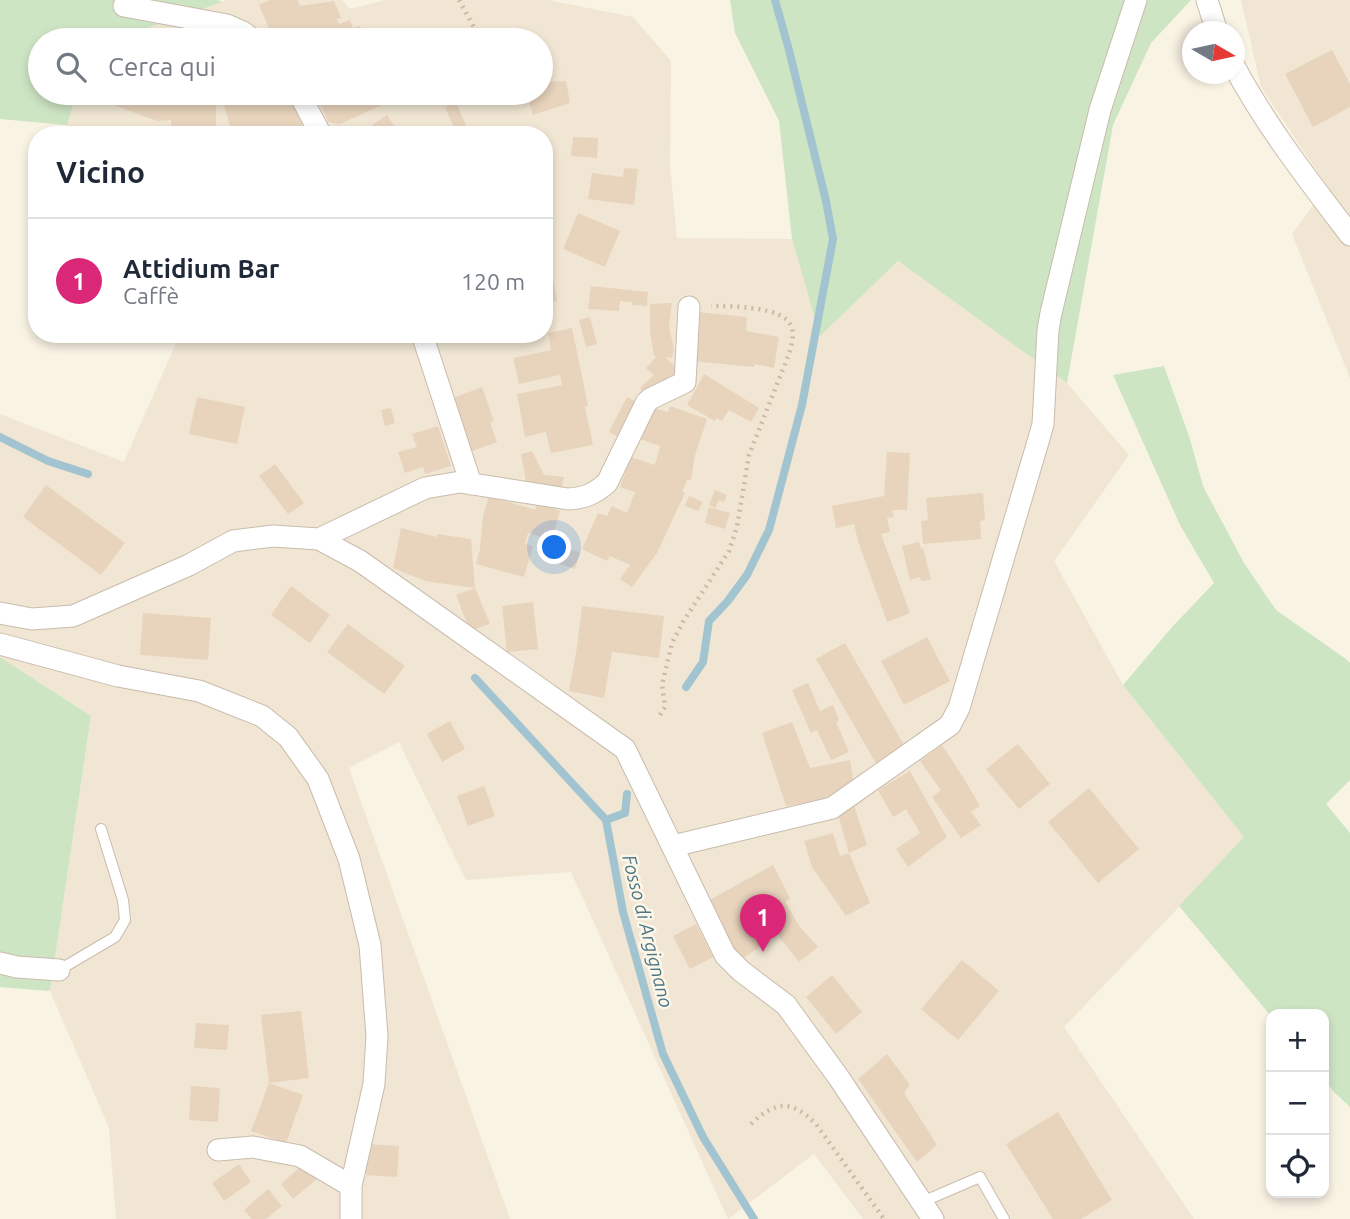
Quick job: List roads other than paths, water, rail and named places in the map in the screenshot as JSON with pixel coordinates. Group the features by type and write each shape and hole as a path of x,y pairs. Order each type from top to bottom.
{"street":[{"path":"673,846 832,808 950,725 958,708 1040,435 1051,313 1100,110 1136,0"},
{"path":"1207,0 1214,21"},
{"path":"124,6 232,28"},
{"path":"1244,84 1313,187 1350,235"},
{"path":"305,105 316,126"},
{"path":"319,539 425,488 460,482 568,499 584,498 597,492 607,483 646,403 685,382 689,307"},
{"path":"425,343 471,484"},
{"path":"0,612 32,619 73,615 189,565 233,541 273,536 319,539 359,561 625,749 725,956 786,1005 839,1078 927,1210"},
{"path":"0,644 118,676 199,691 262,716 288,737 318,779 349,859 370,945 377,1036 374,1084 351,1186 351,1219"},
{"path":"0,963 59,970"},
{"path":"218,1150 253,1147 300,1156 351,1186"}],"lane":[{"path":"59,970 115,937 125,920 124,900 101,829"},
{"path":"927,1210 980,1177 1004,1219"}],"waterway":[{"path":"686,687 703,662 709,621 747,575 769,530 802,405 833,239 826,201 775,0"},
{"name":"Fosso di Argignano","path":"0,437 48,461 88,474"},
{"name":"Fosso di Argignano","path":"475,678 606,820 623,912 663,1054 703,1137 754,1219"},
{"path":"606,820 625,813 627,794"}],"place":[{"name":"Attidium Bar","path":"763,952"}]}
